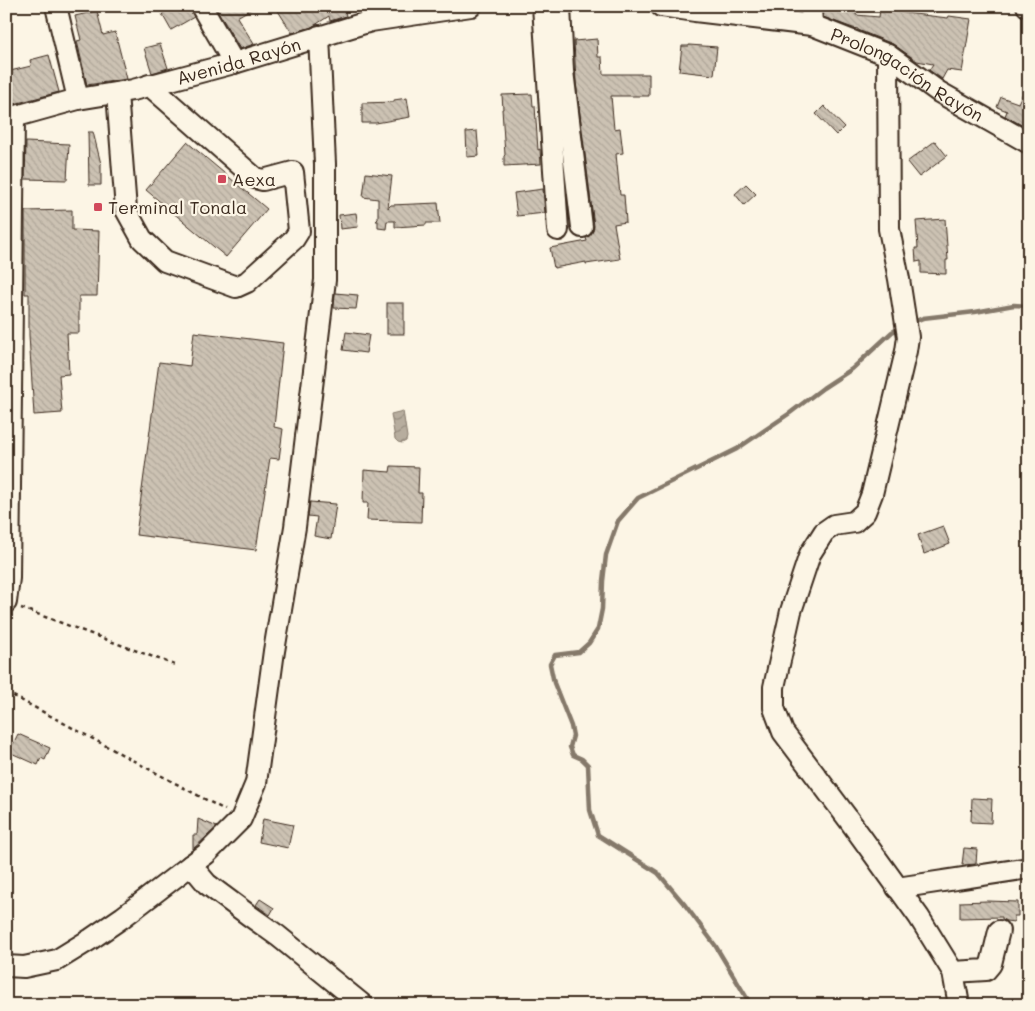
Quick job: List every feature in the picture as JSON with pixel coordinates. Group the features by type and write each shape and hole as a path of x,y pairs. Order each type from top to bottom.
{"street":[{"path":"56,6 78,99"},
{"path":"202,6 234,63"},
{"name":"Avenida Rayón","path":"10,118 78,99 117,93 234,63 319,36 368,14 471,6"},
{"path":"543,6 582,227"},
{"path":"558,230 555,72 560,6"},
{"name":"Prolongación Rayón","path":"660,6 812,16 888,55 939,92 1029,144"},
{"path":"6,966 24,967 57,960 123,917 206,854 241,819 256,783 274,651 294,527 325,280 324,164 319,36"},
{"path":"888,55 889,229 900,279 908,337 906,352 872,494 865,512 854,522 834,525 824,532 810,554 791,611 774,687 774,708 783,732 918,917 953,972 959,1005"},
{"path":"149,85 255,178 263,180 324,164"},
{"path":"117,93 126,210 142,239 165,261 236,287 247,282 294,239 299,231 294,172"},
{"path":"10,118 7,578 11,604"},
{"path":"191,865 207,884 278,936 363,1005"},
{"path":"897,888 1029,868"},
{"path":"953,972 986,970 991,964 999,930"}],"path":[{"path":"11,604 175,664"},
{"path":"6,692 241,819"}],"water":[{"path":"403,411 407,437 406,441 402,443 395,439 391,414"}],"building":[{"path":"175,6 189,6 194,17 171,30 162,14"},
{"path":"215,6 256,6 237,17 254,44 240,49"},
{"path":"275,6 345,6 346,16 330,21 329,16 312,27 292,33"},
{"path":"824,6 857,6 856,15 879,17 880,10 971,19 962,72 947,70 942,79 929,70 933,64 917,61 893,44 823,17"},
{"path":"97,11 103,35 115,32 127,79 87,85 77,41 81,40 75,16"},
{"path":"597,39 598,57 602,57 603,74 649,74 649,96 611,96 614,129 620,128 623,153 616,154 620,195 624,195 626,222 614,224 620,259 586,264 586,262 554,268 550,248 587,241 586,238 593,231 594,226 576,82 574,41"},
{"path":"160,44 168,68 152,73 144,48"},
{"path":"682,46 717,47 714,75 679,71"},
{"path":"49,55 59,92 14,104 6,72 31,66 30,60"},
{"path":"1029,81 1029,129 1005,116 1007,111 997,107 1001,97 1018,103"},
{"path":"532,94 541,164 504,166 502,95"},
{"path":"407,98 410,117 376,123 362,123 362,103 394,102 394,100"},
{"path":"824,106 844,127 836,135 816,114"},
{"path":"477,131 479,156 467,157 466,132"},
{"path":"88,132 93,132 101,164 101,185 89,185"},
{"path":"935,141 947,156 919,177 907,162"},
{"path":"26,142 69,144 67,180 25,179"},
{"path":"187,142 267,209 226,257 146,190"},
{"path":"366,173 392,176 388,208 391,205 438,203 440,223 395,227 395,221 387,221 386,229 378,228 378,221 376,221 378,219 378,199 363,197"},
{"path":"746,184 756,194 744,205 735,194"},
{"path":"543,189 545,213 517,216 514,193"},
{"path":"72,210 72,230 99,231 97,296 79,296 79,333 67,333 69,374 59,375 62,413 34,415 29,335 29,294 25,294 25,211"},
{"path":"356,213 358,227 340,229 339,215"},
{"path":"945,219 948,260 946,260 946,274 921,273 921,261 916,262 915,248 918,248 916,221"},
{"path":"335,293 358,295 356,309 334,308"},
{"path":"387,303 404,303 404,334 387,334"},
{"path":"194,332 283,343 274,427 283,429 279,459 270,458 256,550 136,535 159,362 190,366"},
{"path":"346,332 369,335 366,353 343,350"},
{"path":"391,466 419,467 418,493 422,493 421,522 367,520 368,503 363,503 364,470 390,472"},
{"path":"310,502 336,504 331,539 314,536 317,517 308,516"},
{"path":"943,526 950,544 924,554 918,535"},
{"path":"18,734 50,748 45,760 41,758 38,765 9,752"},
{"path":"972,798 992,799 991,823 971,822"},
{"path":"198,819 217,827 193,849 193,835 197,835"},
{"path":"263,819 293,825 288,848 259,842"},
{"path":"964,848 977,849 976,864 962,865"},
{"path":"260,899 274,908 270,915 256,905"},
{"path":"960,902 1018,902 1018,916 1014,916 1014,922 1006,921 1002,917 960,918"}],"waterway":[{"path":"911,323 923,318 1014,305 1029,306"},
{"path":"751,1005 715,945 658,873 598,835 590,810 588,765 582,759 573,755 570,747 573,736 571,726 554,683 550,664 555,655 579,652 589,643 598,629 602,609 606,555 618,521 638,498 737,449 852,369 892,332 902,327"}],"place":[{"name":"Aexa","path":"222,179"},
{"name":"Terminal Tonala","path":"98,207"}]}
